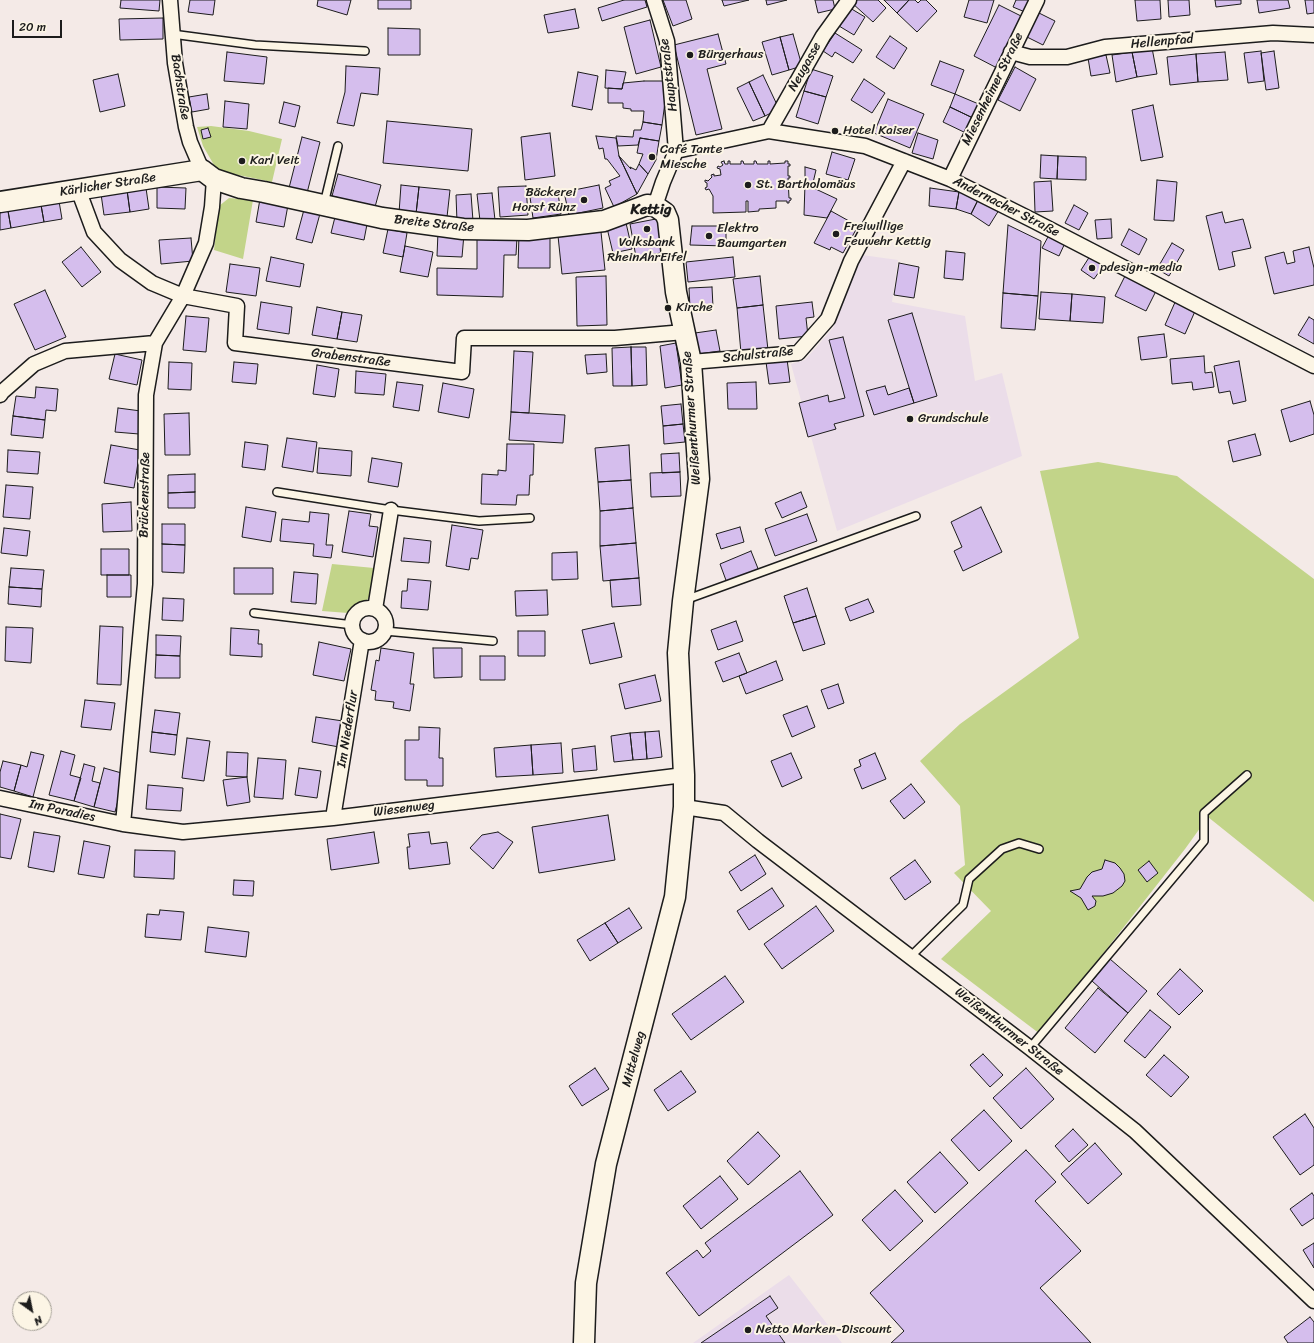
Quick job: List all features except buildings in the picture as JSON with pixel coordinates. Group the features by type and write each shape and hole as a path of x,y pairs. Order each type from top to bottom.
{"street":[{"name":"Bachstraße","path":"170,0 175,63 186,127 190,142 208,174"},
{"name":"Hauptstraße","path":"654,0 667,41 676,151"},
{"name":"Miesenheimer Straße","path":"950,179 1037,0"},
{"name":"Neugasse","path":"769,131 823,36 845,2"},
{"name":"Hellenpfad","path":"1012,52 1030,57 1067,57 1105,47 1273,33 1314,36"},
{"name":"Andernacher Straße","path":"676,151 769,131 865,146 950,179 1091,250 1314,366"},
{"path":"655,206 676,151"},
{"name":"Schulstraße","path":"691,362 798,353 828,319 851,261 904,161"},
{"name":"Kärlicher Straße","path":"0,202 78,189 208,174"},
{"name":"Breite Straße","path":"208,174 241,188 323,206 382,218 463,229 528,230 604,221 639,207 647,205 655,206"},
{"name":"Brückenstraße","path":"123,824 145,584 146,395 155,343 183,296 206,243 212,207 208,174"},
{"name":"Grabenstraße","path":"78,189 94,232 120,260 152,283 183,296 237,306 235,342 462,372 464,338 615,338 684,332"},
{"name":"Weißenthurmer Straße","path":"655,206 665,213 668,220 676,292 691,362 700,479 683,601 678,653 684,775"},
{"path":"0,395 34,364 65,351 155,343"},
{"path":"375,609 391,510"},
{"path":"362,609 375,609 381,612 385,618 385,631 376,640 371,642 362,640 354,632 352,625 355,617 362,609"},
{"name":"Im Niederflur","path":"333,818 362,640"},
{"name":"Wiesenweg","path":"123,824 183,832 333,818 684,775"},
{"name":"Mittelweg","path":"584,1343 586,1283 606,1164 676,897 684,807 684,775"},
{"name":"Im Paradies","path":"0,798 123,824"},
{"name":"Weißenthurmer Straße","path":"684,807 724,813 758,841 1030,1048 1135,1131 1312,1297"}],"lane":[{"path":"172,34 255,45 365,51"},
{"path":"323,206 338,146"},
{"path":"277,492 479,522 530,518"},
{"path":"683,601 916,516"},
{"path":"254,613 352,625"},
{"path":"385,631 493,640"},
{"path":"1030,1048 1204,840 1204,813 1247,775"},
{"path":"910,956 963,905 969,879 1002,849 1018,843 1038,849"}],"shaded area":[{"name":"Grundschule","path":"862,255 898,260 892,302 965,316 975,381 1002,373 1022,456 837,531 791,364 805,360 833,328"},
{"path":"789,1275 842,1343 693,1343"}],"green space":[{"path":"211,126 249,131 282,139 272,182 219,171 203,146 197,127"},
{"path":"229,198 253,200 243,259 214,250 219,206"},
{"path":"1098,462 1177,476 1314,579 1314,902 1208,817 1185,849 1040,1034 941,959 991,911 954,873 965,865 960,806 920,761 960,724 1079,638 1040,471"},
{"path":"332,564 374,568 371,597 348,613 322,611"}],"place":[{"name":"Bürgerhaus","path":"690,55"},
{"name":"Hotel Kaiser","path":"835,131"},
{"name":"Café Tante Miesche","path":"652,157"},
{"name":"Karl Veit","path":"242,161"},
{"name":"St. Bartholomäus","path":"748,185"},
{"name":"Bäckerei Horst Rünz","path":"584,200"},
{"name":"Volksbank RheinAhrEifel","path":"647,229"},
{"name":"Freiwillige Feuwehr Kettig","path":"836,234"},
{"name":"Elektro Baumgarten","path":"709,236"},
{"name":"pdesign-media","path":"1092,268"},
{"name":"Kirche","path":"668,308"},
{"name":"Grundschule","path":"910,419"},
{"name":"Netto Marken-Discount","path":"748,1330"}],"district":[{"name":"Kettig","path":"651,210"}]}
